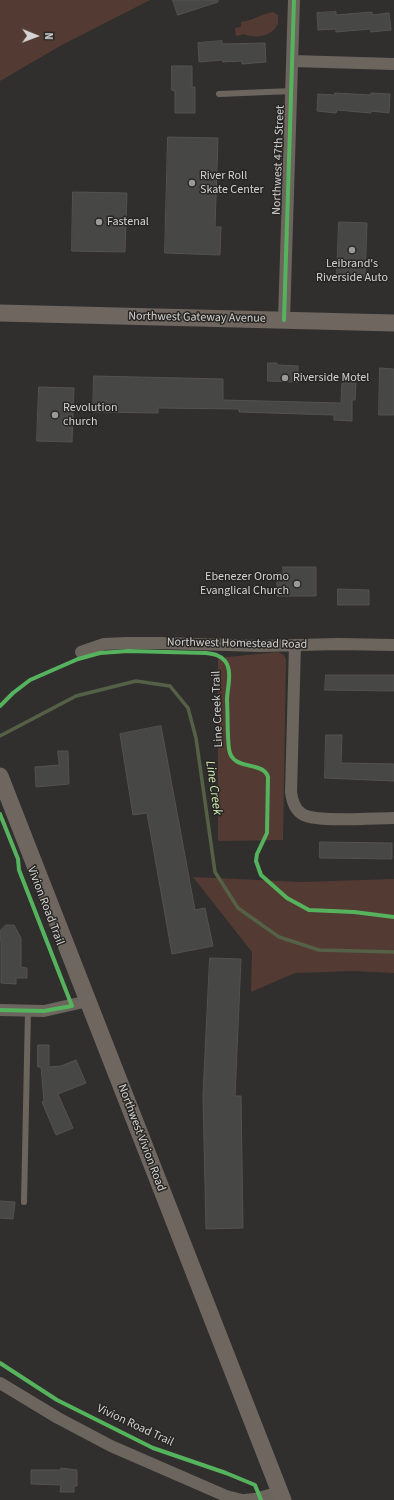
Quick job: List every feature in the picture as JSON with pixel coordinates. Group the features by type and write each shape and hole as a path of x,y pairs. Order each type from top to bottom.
{"main road":[{"name":"Northwest Gateway Avenue","path":"0,313 394,323"},
{"name":"Northwest Vivion Road","path":"0,776 282,1496"}],"street":[{"name":"Northwest 47th Street","path":"284,320 294,0"},
{"path":"292,61 394,64"},
{"name":"Northwest Homestead Road","path":"81,652 104,644 126,643 260,646 338,644 394,645"},
{"path":"295,645 291,792 292,801 297,810 314,819 394,818"},
{"path":"0,1010 44,1011 88,1001"},
{"path":"0,1383 58,1418 111,1446 226,1496 243,1500 282,1496"}],"lane":[{"path":"219,94 292,91"},
{"path":"24,1202 28,1011"}],"shaded area":[{"path":"0,0 150,0 60,46 0,81"},
{"path":"273,12 278,15 278,24 271,32 263,36 248,36 243,34 236,36 235,28 241,27 241,22"},
{"path":"278,652 284,655 286,660 283,840 218,841 218,658"},
{"path":"193,877 301,882 394,879 394,973 353,971 295,973 251,992 252,952"}],"building":[{"path":"173,0 218,0 218,2 178,15"},
{"path":"336,12 336,15 372,12 372,15 389,13 391,30 371,32 370,29 336,32 336,29 318,30 317,13"},
{"path":"222,41 222,44 265,43 266,62 242,64 242,61 223,62 222,60 199,62 198,43"},
{"path":"172,66 192,66 192,87 195,87 195,113 175,113 175,91 172,90"},
{"path":"335,93 371,95 371,93 390,94 389,113 337,110 336,113 317,111 318,94 335,95"},
{"name":"River Roll Skate Center","path":"168,137 218,138 215,227 221,227 220,255 165,253"},
{"name":"Fastenal","path":"73,192 127,193 125,252 72,251"},
{"name":"Leibrand's Riverside Auto","path":"339,222 367,223 365,278 337,277"},
{"path":"268,363 298,366 298,382 268,381"},
{"path":"380,368 394,369 394,415 379,415"},
{"path":"94,376 223,379 223,400 341,403 342,383 356,383 355,400 352,400 352,421 334,420 334,415 239,412 239,409 158,408 158,413 93,412"},
{"name":"Revolution church","path":"39,387 74,388 72,442 37,441"},
{"name":"Ebenezer Oromo Evanglical Church","path":"283,567 316,567 316,596 277,596 277,573 283,573"},
{"path":"338,589 369,590 369,605 338,605"},
{"path":"326,675 394,675 394,691 325,690"},
{"path":"161,726 195,910 205,908 213,946 172,954 147,813 133,815 120,734"},
{"path":"326,735 342,735 341,763 394,764 394,781 325,778"},
{"path":"58,751 68,751 69,784 36,787 35,767 59,765"},
{"path":"320,842 392,843 392,859 320,858"},
{"path":"6,925 14,925 21,938 21,967 27,968 27,978 16,978 16,984 1,983 0,931"},
{"path":"210,958 241,959 235,1096 241,1096 243,1228 206,1229 203,1096"},
{"path":"38,1045 49,1045 49,1067 61,1066 76,1060 86,1083 58,1094 73,1128 56,1135 42,1102 44,1101 41,1067 38,1067"},
{"path":"0,1201 15,1202 13,1219 0,1218"},
{"path":"61,1468 77,1470 77,1486 74,1486 74,1492 60,1492 61,1485 31,1484 31,1470 61,1470"}],"waterway":[{"name":"Line Creek","path":"0,736 76,696 136,681 170,686 188,708 196,738 215,872 238,908 279,937 319,950 394,952"}],"cycle path":[{"path":"284,320 294,0"},
{"name":"Line Creek Trail","path":"0,706 13,693 30,680 78,659 100,653 128,651 206,653 219,656 225,661 229,670 227,700 229,749 231,756 236,761 260,769 265,772 268,777 267,833 257,854 256,861 261,875 287,898 309,910 354,912 394,917"},
{"name":"Vivion Road Trail","path":"0,814 18,859 19,870 72,1006 44,1011 0,1010"},
{"name":"Vivion Road Trail","path":"0,1363 57,1400 153,1448 226,1473 255,1485 261,1500"}],"place":[{"name":"River Roll Skate Center","path":"192,183"},
{"name":"Fastenal","path":"99,222"},
{"name":"Leibrand's Riverside Auto","path":"352,250"},
{"name":"Riverside Motel","path":"285,378"},
{"name":"Revolution church","path":"55,415"},
{"name":"Ebenezer Oromo Evanglical Church","path":"297,584"}]}
